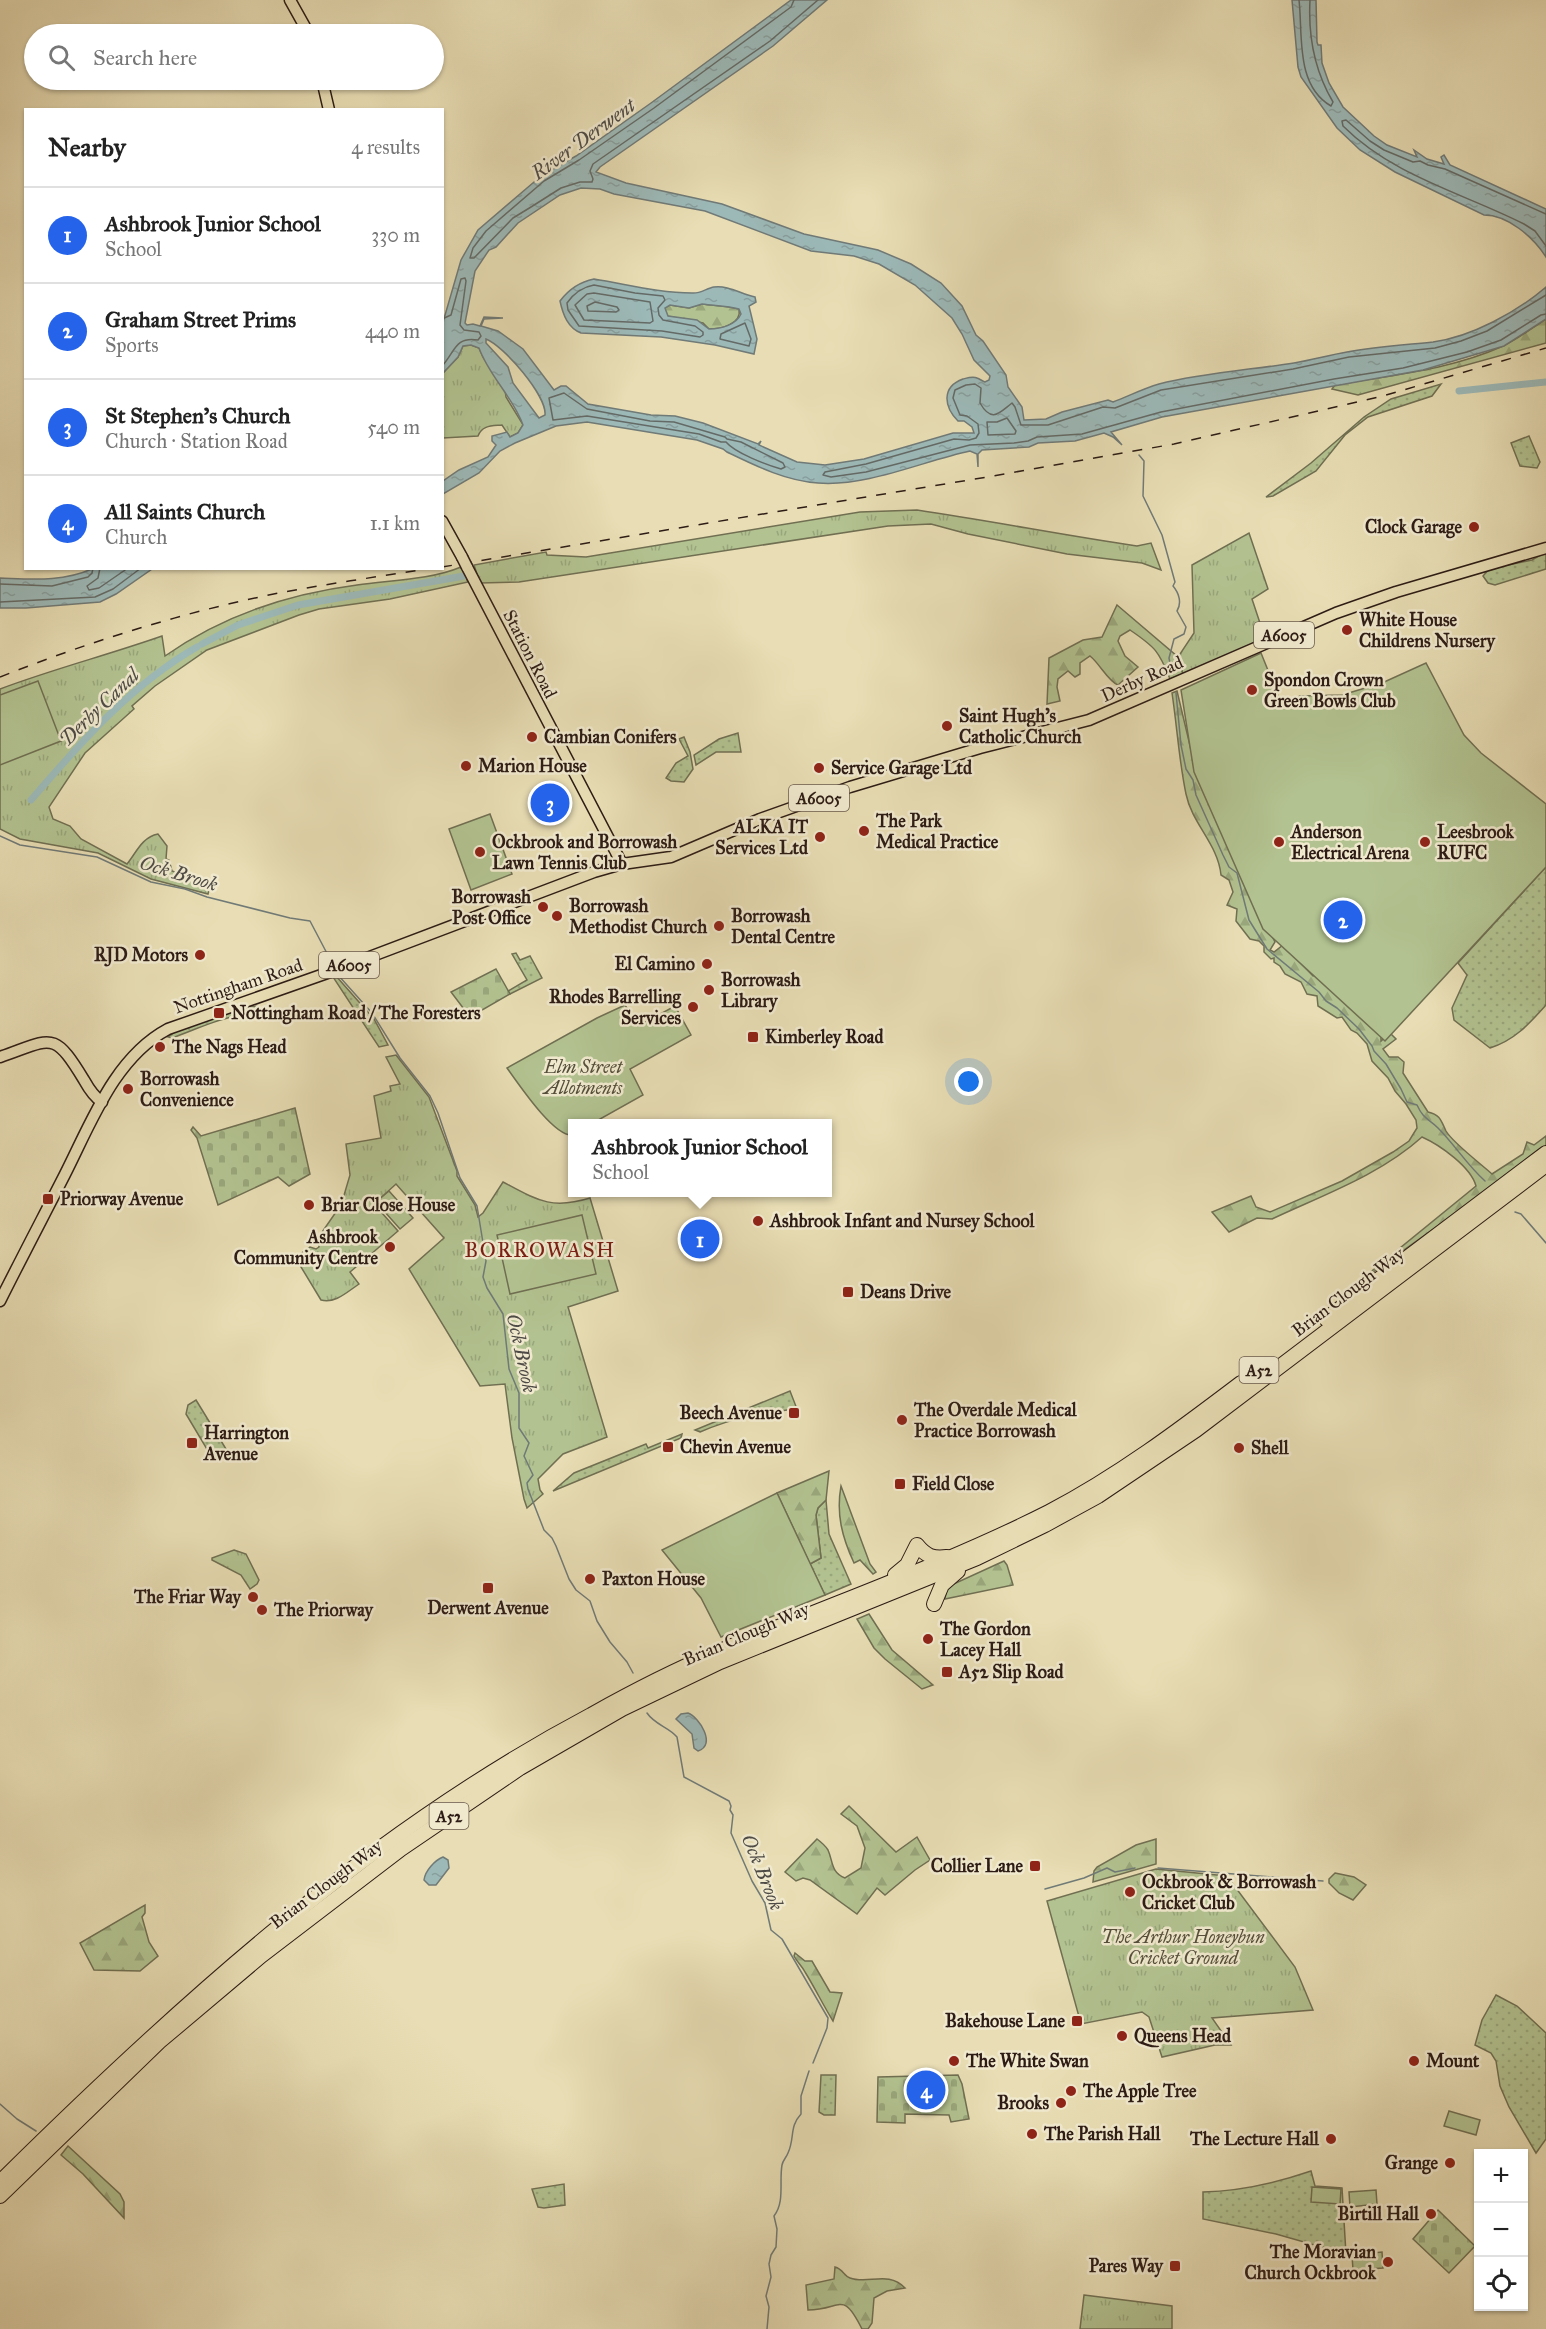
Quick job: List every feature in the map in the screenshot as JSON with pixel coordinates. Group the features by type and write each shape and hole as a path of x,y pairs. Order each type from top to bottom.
{"highway":[{"name":"Brian Clough Way","path":"0,2182 98,2086 195,1998 288,1920 432,1811 491,1772 556,1734 652,1683 715,1653 952,1557 1048,1512 1140,1458 1546,1153"},
{"name":"Brian Clough Way","path":"0,2196 159,2042 261,1956 375,1868 520,1768 622,1709 720,1662 977,1558 1089,1501 1174,1446 1546,1165"},
{"path":"879,1586 907,1565 917,1545 933,1557 952,1557"},
{"path":"911,1586 926,1590 934,1604 942,1585 977,1558"}],"main road":[{"path":"290,0 303,24"},
{"path":"324,90 329,108"},
{"name":"Station Road","path":"444,524 622,864"},
{"name":"Derby Road","path":"622,864 671,857 760,819 904,769 1089,720 1316,621 1396,592 1546,548"},
{"name":"Nottingham Road","path":"0,1301 102,1102 135,1054 150,1040 168,1029 330,972 594,872 622,864"},
{"path":"0,1058 36,1044 48,1042 57,1044 68,1053 92,1093 102,1102"}],"green space":[{"path":"702,304 739,309 739,314 730,325 709,329 703,323 667,316 664,308 670,305 689,308"},
{"path":"1546,319 1546,343 1358,395 1332,389 1335,385 1420,371 1462,361 1509,343"},
{"path":"471,345 479,348 523,425 518,433 510,437 502,425 485,428 478,436 444,438 444,372 458,357 463,346"},
{"path":"1441,384 1432,396 1368,417 1345,435 1316,471 1273,496 1266,497 1311,463 1364,417 1391,399"},
{"path":"1529,436 1540,462 1537,468 1520,466 1511,443"},
{"path":"917,510 1137,546 1151,543 1161,570 1142,563 1067,554 931,524 888,526 519,582 480,583 474,565 546,552 547,555 586,557 860,512"},
{"path":"1249,533 1268,589 1252,599 1265,638 1183,674 1178,657 1194,633 1192,565"},
{"path":"1546,552 1546,569 1495,585 1488,583 1483,576 1489,569 1532,560"},
{"path":"461,567 468,582 390,599 319,609 207,650 155,686 132,706 134,709 85,753 49,807 53,819 70,826 81,839 127,864 148,838 158,834 167,846 166,859 169,860 172,871 210,886 208,894 151,879 98,853 20,839 0,829 0,689 162,636 165,656 233,618 257,608 306,594 423,577"},
{"path":"1117,605 1178,657 1183,674 1170,679 1155,650 1130,630 1120,636 1118,641 1125,656 1138,667 1118,685 1090,656 1080,663 1080,674 1075,677 1068,671 1058,679 1060,701 1047,704 1049,658 1083,640 1102,637"},
{"path":"1261,653 1282,705 1300,696 1342,695 1382,683 1426,663 1464,735 1481,753 1546,804 1546,867 1385,1041 1263,929 1194,772 1181,690"},
{"path":"38,681 61,741 0,765 0,695"},
{"path":"1177,691 1192,754 1251,894 1275,942 1270,950 1274,952 1283,945 1313,976 1316,975 1381,1035 1381,1041 1390,1033 1396,1039 1383,1049 1389,1057 1398,1057 1404,1062 1403,1073 1428,1112 1438,1117 1454,1141 1492,1174 1523,1154 1527,1142 1534,1145 1546,1136 1546,1147 1346,1292 1476,1186 1468,1171 1461,1164 1446,1151 1422,1137 1370,1173 1272,1219 1257,1218 1229,1232 1212,1212 1251,1196 1256,1207 1270,1212 1342,1181 1393,1152 1409,1141 1417,1128 1416,1120 1406,1104 1388,1078 1372,1061 1367,1044 1351,1030 1342,1017 1337,1018 1318,1006 1317,996 1307,994 1301,982 1285,974 1274,962 1274,958 1271,959 1264,952 1264,946 1259,941 1250,939 1236,921 1237,909 1227,905 1233,892 1229,880 1221,875 1215,853 1189,805 1186,794 1172,693"},
{"path":"738,733 741,752 716,752 696,765 694,755 719,739"},
{"path":"684,737 693,769 684,782 671,781 666,778 676,763 688,756 679,739"},
{"name":"Ockbrook and Borrowash Lawn Tennis Club","path":"490,814 512,874 471,890 449,829"},
{"path":"1546,867 1546,1005 1514,1036 1490,1048 1454,1020 1452,1008 1467,975 1458,963"},
{"path":"516,953 520,960 530,956 542,978 510,994 508,991 527,980 512,954"},
{"path":"496,969 510,994 470,1017 451,992"},
{"path":"336,976 374,1019 388,1045 379,1047 333,977"},
{"name":"Elm Street Allotments","path":"625,1005 638,1026 675,1006 691,1035 630,1069 643,1095 600,1119 568,1119 568,1134 564,1133 536,1108 507,1068"},
{"path":"258,1006 268,1016 256,1014 232,1017 172,1038 168,1037 176,1031 239,1009"},
{"path":"396,1055 429,1097 457,1176 475,1205 478,1217 503,1182 525,1194 554,1203 590,1198 618,1291 568,1307 607,1437 563,1454 538,1479 543,1494 527,1508 512,1438 505,1384 480,1386 409,1269 444,1238 396,1184 374,1204 398,1231 350,1272 359,1284 336,1299 321,1300 298,1262 299,1255 310,1247 316,1249 319,1247 318,1238 336,1212 345,1211 347,1208 342,1202 350,1175 346,1144 381,1138 374,1096 391,1091 390,1086 400,1084 386,1057"},
{"path":"295,1108 310,1174 289,1186 278,1177 218,1205 197,1138 191,1130 193,1127 201,1136"},
{"path":"389,1191 413,1218 400,1229 376,1202"},
{"path":"582,1215 596,1274 510,1294 497,1235"},
{"path":"790,1391 797,1409 748,1416 700,1432 695,1430"},
{"path":"196,1400 226,1449 217,1454 208,1451 186,1414 188,1405"},
{"path":"682,1434 681,1438 553,1491 574,1473 646,1444 648,1448"},
{"path":"829,1471 826,1500 818,1508 816,1515 821,1558 810,1564 777,1493"},
{"path":"841,1486 870,1564 876,1572 873,1574 860,1560 854,1563 846,1544 839,1506"},
{"path":"777,1493 825,1595 721,1637 701,1598 662,1550"},
{"path":"826,1500 829,1534 851,1584 825,1595 810,1564 821,1558 816,1515 818,1508"},
{"path":"234,1550 246,1554 259,1580 250,1589 241,1575 212,1560 212,1558"},
{"path":"1004,1561 1013,1585 945,1599 947,1587"},
{"path":"869,1614 892,1650 933,1685 922,1689 874,1648 857,1619"},
{"path":"849,1806 896,1852 917,1837 930,1860 885,1895 877,1888 857,1914 810,1880 803,1878 796,1881 785,1872 817,1839 828,1850 835,1870 840,1876 845,1878 861,1868 865,1848 857,1826 841,1814"},
{"path":"1156,1839 1156,1864 1093,1882 1094,1871 1097,1867 1136,1845"},
{"name":"The Arthur Honeybun Cricket Ground","path":"1156,1869 1227,1876 1295,1967 1313,2010 1212,2018 1231,2045 1215,2045 1162,2057 1149,2017 1142,2012 1081,2024 1047,1901"},
{"path":"1335,1873 1354,1877 1366,1885 1353,1900 1339,1893 1329,1883 1329,1879"},
{"path":"145,1905 145,1913 142,1917 149,1942 158,1956 140,1971 94,1970 80,1943"},
{"path":"795,1953 805,1961 812,1961 830,1992 842,1993 833,2021 794,1956"},
{"path":"1496,1995 1517,2006 1546,2033 1546,2139 1536,2153 1509,2107 1500,2086 1496,2061 1491,2053 1475,2045 1482,2020"},
{"path":"821,2075 836,2075 835,2115 824,2115 819,2112"},
{"path":"958,2075 969,2119 951,2122 949,2115 905,2114 905,2123 877,2122 878,2077"},
{"path":"1449,2111 1480,2120 1476,2135 1444,2126"},
{"path":"68,2146 120,2194 124,2202 124,2218 83,2174 61,2155"},
{"path":"1311,2171 1315,2186 1342,2188 1346,2254 1276,2234 1203,2219 1203,2192 1258,2186"},
{"path":"564,2184 565,2205 538,2207 532,2189"},
{"path":"1312,2187 1341,2189 1340,2204 1311,2202"},
{"path":"1376,2190 1377,2204 1350,2207 1349,2192"},
{"path":"1438,2210 1474,2247 1449,2273 1413,2239"},
{"path":"1382,2252 1383,2268 1353,2270 1352,2255"},
{"path":"835,2267 850,2278 892,2280 905,2288 887,2291 874,2298 872,2323 868,2329 862,2329 845,2305 808,2310 806,2285 834,2279"},
{"path":"1084,2295 1172,2306 1172,2329 1080,2329"}],"water":[{"path":"791,0 827,0 773,46 596,172 626,183 722,204 804,234 878,250 911,264 941,283 962,306 976,335 983,341 1006,375 1008,387 1022,407 1024,420 1046,419 1062,412 1108,400 1113,402 1153,386 1176,380 1294,363 1358,350 1448,339 1493,322 1546,287 1546,319 1504,346 1423,370 1162,417 1111,432 1122,445 1104,433 1075,441 982,450 978,454 978,467 977,454 970,451 856,481 818,483 771,472 723,449 697,440 587,422 556,426 515,443 500,451 479,473 444,493 444,480 459,470 488,457 496,445 492,441 492,436 507,432 510,437 518,433 523,425 479,348 471,345 463,346 458,357 444,372 444,319 461,260 478,230 541,176 576,156","holes":["581,188 600,189 614,194 705,211 811,251 854,256 879,264 915,285 952,318 974,360 990,376 985,382 974,377 963,379 951,387 948,392 948,404 953,416 958,421 964,421 972,427 974,433 953,433 864,459 825,465 797,462 759,445 761,441 758,444 703,423 675,416 651,415 588,404 566,386 554,390 523,349 498,331 481,326 484,319 503,318 484,317 480,326 465,323 475,271 489,250 496,247 518,223 560,195","486,339 494,343 532,384 544,407 545,415 539,418 513,383 508,367 486,343"]},
{"path":"1292,0 1316,0 1317,42 1321,45 1322,63 1329,83 1343,107 1387,145 1417,157 1414,150 1427,159 1444,164 1441,157 1444,155 1450,165 1546,209 1546,257 1527,235 1511,223 1484,215 1395,172 1360,150 1337,128 1301,77 1298,67"},
{"path":"594,279 680,293 695,293 719,287 729,288 755,297 756,302 749,306 757,339 754,354 715,345 661,337 576,331 567,320 560,301 575,287","holes":["702,304 739,309 741,314 728,326 709,329 697,320 668,316 665,308 670,305 689,308"]},
{"path":"89,570 151,570 100,602 0,608 0,578 58,578"},
{"path":"688,1713 701,1725 706,1737 706,1743 698,1751 694,1748 692,1734 676,1719 681,1714"},
{"path":"443,1857 448,1860 449,1868 436,1885 429,1885 424,1880 426,1873"}],"waterway":[{"name":"Derby Canal","path":"1459,391 1546,382"},
{"path":"1139,455 1144,461 1143,496 1162,535 1175,582 1173,586 1179,598 1177,611 1186,627 1184,634 1174,639 1169,658 1171,668"},
{"name":"Derby Canal","path":"202,644 238,625 298,605 464,576"},
{"name":"Derby Canal","path":"31,800 108,716 151,678 197,647"},
{"path":"1176,693 1181,745 1186,769 1193,780 1196,795 1223,855 1229,867 1237,873 1249,920 1267,949 1359,1029 1386,1064 1407,1102 1417,1105 1424,1116 1435,1125 1485,1181"},
{"name":"Ock Brook","path":"0,836 20,845 97,857 151,882 290,918 310,921 331,961"},
{"name":"Ock Brook","path":"338,975 372,1013 400,1058 430,1096 438,1113 460,1178 477,1206 486,1261 483,1277 503,1314 509,1369 519,1393 519,1428 529,1443 524,1456 533,1475 527,1483 528,1489 544,1530 552,1538 569,1579 576,1590 590,1601 597,1621 633,1673"},
{"path":"1515,1212 1521,1214 1546,1243"},
{"name":"Ock Brook","path":"647,1713 677,1737 684,1777 729,1801 733,1815 731,1833 752,1881 765,1903 771,1930 782,1939 828,2018 827,2028 813,2063"},
{"path":"1045,1889 1084,1878 1107,1868 1115,1872 1135,1868"},
{"path":"1158,1868 1323,1881"},
{"name":"Ock Brook","path":"767,2329 769,2307 766,2296 771,2277 769,2264 776,2247 777,2229 774,2216 781,2198 781,2171 790,2148 793,2128 801,2114 801,2096 809,2071"},
{"path":"0,2104 17,2119 36,2131"}],"railway":[{"path":"444,567 1174,444 1383,396 1546,348"},
{"path":"0,677 104,639 212,608 284,592 420,570"}],"place":[{"name":"Clock Garage","path":"1474,527"},
{"name":"White House Childrens Nursery","path":"1347,630"},
{"name":"Spondon Crown Green Bowls Club","path":"1252,690"},
{"name":"Saint Hugh's Catholic Church","path":"947,726"},
{"name":"Cambian Conifers","path":"532,737"},
{"name":"Marion House","path":"466,766"},
{"name":"Service Garage Ltd","path":"819,768"},
{"name":"St Stephen's Church","path":"550,803"},
{"name":"The Park Medical Practice","path":"864,831"},
{"name":"ALKA IT Services Ltd","path":"820,837"},
{"name":"Anderson Electrical Arena","path":"1279,842"},
{"name":"Leesbrook RUFC","path":"1425,842"},
{"name":"Ockbrook and Borrowash Lawn Tennis Club","path":"480,852"},
{"name":"Borrowash Post Office","path":"543,907"},
{"name":"Borrowash Methodist Church","path":"557,916"},
{"name":"Graham Street Prims","path":"1343,920"},
{"name":"Borrowash Dental Centre","path":"719,926"},
{"name":"RJD Motors","path":"200,955"},
{"name":"El Camino","path":"707,964"},
{"name":"Borrowash Library","path":"709,990"},
{"name":"Rhodes Barrelling Services","path":"693,1007"},
{"name":"Nottingham Road / The Foresters","path":"219,1013"},
{"name":"Kimberley Road","path":"753,1037"},
{"name":"The Nags Head","path":"160,1047"},
{"name":"Borrowash Convenience","path":"128,1089"},
{"name":"Priorway Avenue","path":"48,1199"},
{"name":"Briar Close House","path":"309,1205"},
{"name":"Ashbrook Infant and Nursey School","path":"758,1221"},
{"name":"Ashbrook Junior School","path":"700,1239"},
{"name":"Ashbrook Community Centre","path":"390,1247"},
{"name":"Deans Drive","path":"848,1292"},
{"name":"Beech Avenue","path":"794,1413"},
{"name":"The Overdale Medical Practice Borrowash","path":"902,1420"},
{"name":"Harrington Avenue","path":"192,1443"},
{"name":"Chevin Avenue","path":"668,1447"},
{"name":"Shell","path":"1239,1448"},
{"name":"Field Close","path":"900,1484"},
{"name":"Paxton House","path":"590,1579"},
{"name":"Derwent Avenue","path":"488,1588"},
{"name":"The Friar Way","path":"253,1597"},
{"name":"The Priorway","path":"262,1610"},
{"name":"The Gordon Lacey Hall","path":"928,1639"},
{"name":"A52 Slip Road","path":"947,1672"},
{"name":"Collier Lane","path":"1035,1866"},
{"name":"Ockbrook & Borrowash Cricket Club","path":"1130,1892"},
{"name":"Bakehouse Lane","path":"1077,2021"},
{"name":"Queens Head","path":"1122,2036"},
{"name":"The White Swan","path":"954,2061"},
{"name":"Mount","path":"1414,2061"},
{"name":"All Saints Church","path":"926,2090"},
{"name":"The Apple Tree","path":"1071,2091"},
{"name":"Brooks","path":"1061,2103"},
{"name":"The Parish Hall","path":"1032,2134"},
{"name":"The Lecture Hall","path":"1331,2139"},
{"name":"Grange","path":"1450,2163"},
{"name":"Birtill Hall","path":"1431,2214"},
{"name":"The Moravian Church Ockbrook","path":"1388,2262"},
{"name":"Pares Way","path":"1175,2266"}],"district":[{"name":"BORROWASH","path":"540,1250"}],"water label":[{"name":"River Derwent","path":"583,139"}]}
